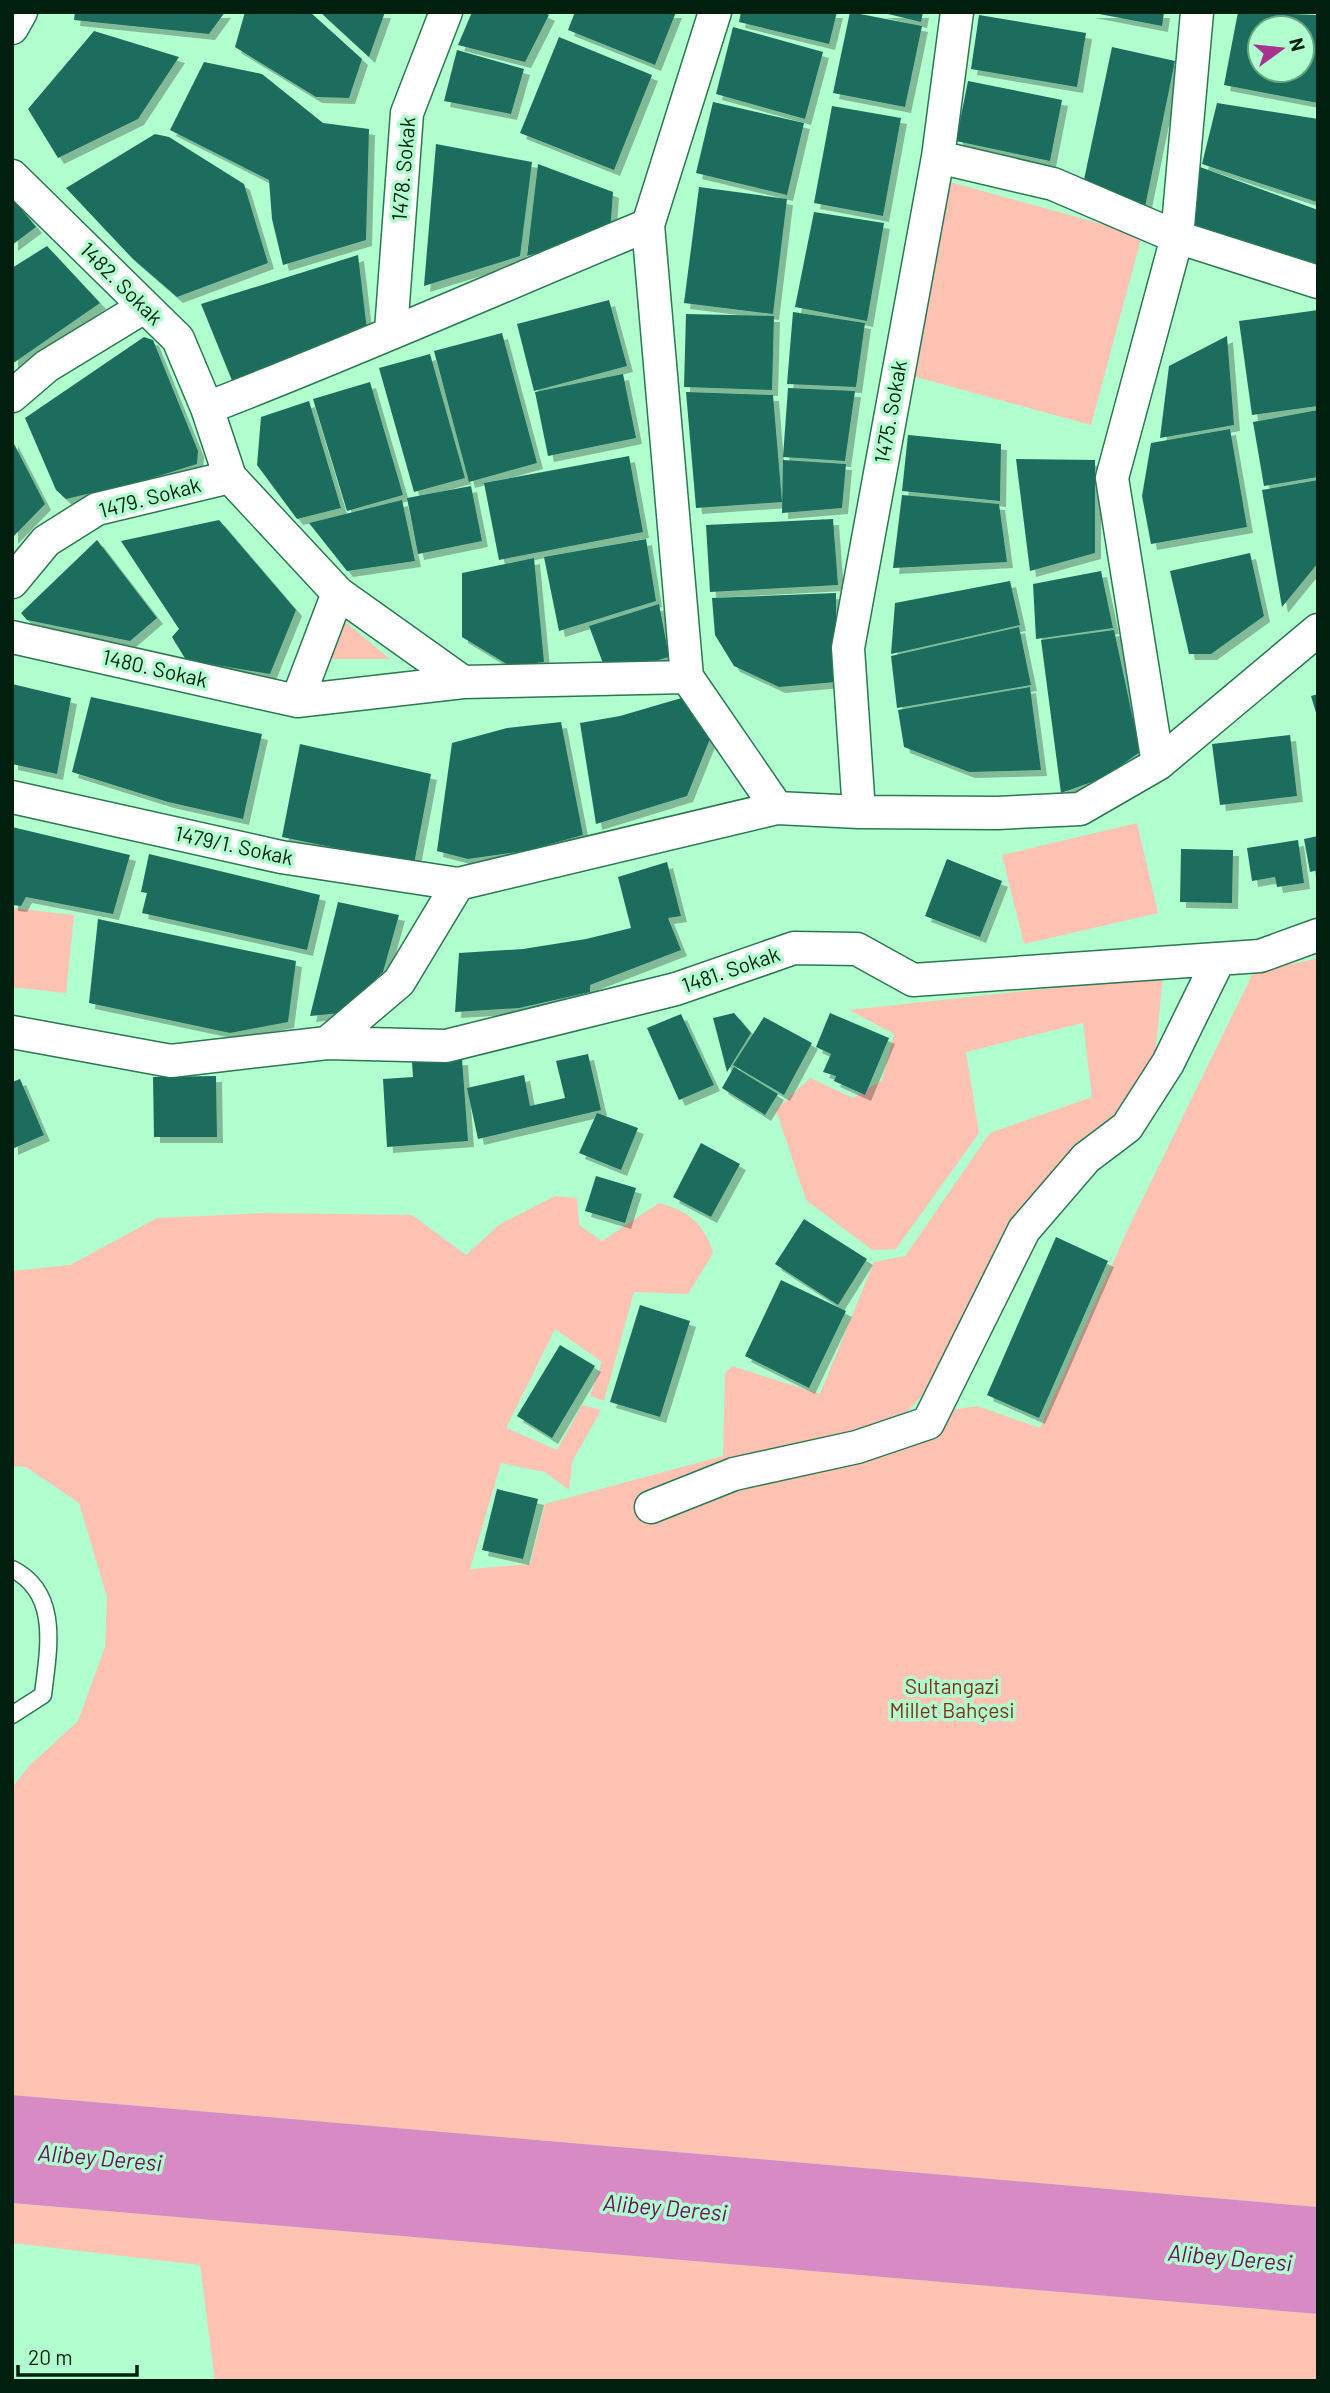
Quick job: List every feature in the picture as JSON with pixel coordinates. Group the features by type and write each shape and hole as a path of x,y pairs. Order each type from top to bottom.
{"street":[{"path":"12,28 21,12"},
{"name":"1478. Sokak","path":"391,331 407,113 446,12"},
{"path":"715,12 648,225 687,677 777,807"},
{"name":"1475. Sokak","path":"859,812 848,648 938,157 957,12"},
{"path":"1158,764 1112,478 1177,237 1197,12"},
{"path":"938,157 1053,184 1177,237 1318,282"},
{"name":"1482. Sokak","path":"12,176 178,339 230,477"},
{"path":"206,408 329,361 391,331 648,225"},
{"path":"12,396 47,366 144,307"},
{"path":"230,477 338,593 463,682"},
{"name":"1479. Sokak","path":"12,582 46,541 97,509 230,477"},
{"path":"297,701 338,593"},
{"path":"327,1043 399,982 458,884 777,807 859,812 996,813 1080,809 1158,764 1318,630"},
{"name":"1480. Sokak","path":"12,637 297,701 463,682 687,677"},
{"name":"1479/1. Sokak","path":"12,797 281,857 458,884"},
{"name":"1481. Sokak","path":"12,1032 171,1061 327,1043 446,1046 676,989 794,948 857,949 913,980 1260,956 1318,935"},
{"path":"651,1507 734,1474 857,1447 928,1423 1024,1230 1086,1158 1127,1127 1168,1063 1219,959"}],"lane":[{"path":"12,1569 30,1578 42,1599 49,1637 43,1695 12,1715"}],"green space":[{"path":"950,182 1142,235 1091,425 898,372"},
{"path":"343,620 390,659 328,659"},
{"path":"1137,823 1158,913 1024,944 1002,855"},
{"path":"12,908 74,915 66,993 12,987"},
{"name":"Sultangazi Millet Bahçesi","path":"1318,958 1318,2207 12,2095 12,1788 28,1767 78,1721 105,1647 107,1597 79,1503 26,1467 12,1466 12,1271 70,1265 157,1218 265,1213 412,1215 466,1255 499,1225 555,1196 577,1198 579,1225 602,1241 659,1203 686,1214 700,1226 713,1253 688,1294 634,1292 604,1401 590,1396 602,1362 555,1329 506,1428 557,1450 582,1405 601,1410 572,1462 569,1490 545,1472 501,1463 470,1569 530,1564 545,1504 723,1456 725,1373 732,1366 820,1394 874,1262 905,1256 990,1133 1092,1097 1083,1023 966,1052 979,1133 896,1249 872,1250 806,1200 776,1110 810,1078 853,1098 882,1080 894,1034 849,1010 1163,976 1155,1056 1121,1122 1046,1188 1002,1234 971,1303 922,1396 901,1418 977,1406 1040,1428 1127,1231 1253,973"},
{"path":"12,2203 1318,2314 1318,2381 215,2381 200,2265 12,2243"}],"water":[{"name":"Alibey Deresi","path":"12,2095 1318,2207 1318,2314 12,2203"}],"building":[{"path":"75,12 225,12 209,34 74,20"},
{"path":"245,12 310,12 362,59 349,98 316,97 235,47"},
{"path":"320,12 385,12 369,57"},
{"path":"472,12 543,12 549,15 525,62 458,45"},
{"path":"575,12 676,12 655,65 568,30"},
{"path":"741,12 837,12 829,44 739,22"},
{"path":"850,12 922,26 905,107 833,93"},
{"path":"880,12 923,12 921,22"},
{"path":"1089,12 1164,12 1162,26"},
{"path":"1238,12 1291,14 1246,14 1246,84 1316,84 1318,15 1318,103 1224,85"},
{"path":"979,15 1086,33 1077,87 971,69"},
{"path":"733,27 823,52 805,119 716,94"},
{"path":"94,31 179,57 138,119 58,158 28,109"},
{"path":"559,37 652,75 614,170 520,133"},
{"path":"1112,47 1175,61 1145,207 1081,194"},
{"path":"457,50 524,69 511,114 444,101"},
{"path":"204,62 262,74 323,123 369,129 366,240 283,265 272,219 269,180 170,130"},
{"path":"968,81 1062,100 1050,161 956,141"},
{"path":"713,102 804,123 787,195 696,173"},
{"path":"1217,103 1318,119 1317,202 1202,164"},
{"path":"832,106 901,118 883,216 814,203"},
{"path":"155,134 169,137 244,184 268,263 177,297 132,258 66,188"},
{"path":"436,144 532,162 520,256 424,286"},
{"path":"538,164 613,192 610,233 527,256"},
{"path":"1200,167 1318,210 1318,277 1192,231"},
{"path":"699,187 787,199 773,314 684,303"},
{"path":"12,198 36,227 12,245"},
{"path":"814,212 884,223 867,321 795,307"},
{"path":"47,246 100,303 12,364 12,268"},
{"path":"358,255 367,330 233,383 201,304"},
{"path":"609,300 627,366 534,391 517,324"},
{"path":"1318,310 1318,406 1252,415 1239,321"},
{"path":"793,312 865,323 856,387 787,384"},
{"path":"686,314 774,316 772,390 684,387"},
{"path":"502,333 537,463 469,482 434,351"},
{"path":"1227,336 1234,425 1160,438 1169,366"},
{"path":"144,337 153,340 198,451 197,464 146,480 66,499 56,490 25,418"},
{"path":"430,354 465,478 414,492 379,368"},
{"path":"623,374 636,438 548,456 535,392"},
{"path":"370,382 403,495 347,511 313,399"},
{"path":"788,388 855,391 845,461 783,457"},
{"path":"686,392 773,395 782,502 696,508"},
{"path":"309,401 341,508 297,519 257,465 261,417"},
{"path":"1318,410 1318,477 1264,486 1253,422"},
{"path":"1230,429 1247,527 1151,544 1142,496 1151,443"},
{"path":"908,435 1001,444 1000,501 902,491"},
{"path":"12,440 45,504 12,538"},
{"path":"629,456 643,532 499,560 484,483"},
{"path":"1016,459 1095,460 1095,553 1030,571"},
{"path":"783,460 846,464 842,508 782,513"},
{"path":"1318,480 1318,563 1282,607 1262,490"},
{"path":"471,486 482,541 418,554 407,498"},
{"path":"902,495 999,504 1007,562 893,568"},
{"path":"402,500 415,561 347,571 309,523"},
{"path":"833,519 838,585 710,592 706,525"},
{"path":"219,520 296,610 270,674 186,660 172,637 179,629 121,541"},
{"path":"646,539 656,601 559,631 544,557"},
{"path":"97,540 157,618 130,641 27,620 21,613"},
{"path":"1250,553 1264,616 1211,654 1189,654 1170,571"},
{"path":"534,558 544,662 510,666 462,637 462,573"},
{"path":"1101,571 1113,628 1036,639 1033,584"},
{"path":"1010,581 1020,625 891,654 895,603"},
{"path":"836,593 836,682 779,687 734,666 715,635 712,598"},
{"path":"659,604 669,657 607,674 589,626"},
{"path":"1019,627 1031,685 897,708 891,656"},
{"path":"1114,630 1140,752 1103,778 1061,793 1041,640"},
{"path":"12,684 71,698 57,774 12,764"},
{"path":"1030,687 1041,770 969,772 904,747 898,710"},
{"path":"1318,694 1318,716 1317,716 1311,696"},
{"path":"91,697 262,734 243,819 168,802 72,772"},
{"path":"685,697 712,734 687,796 596,824 580,723 620,716"},
{"path":"561,722 583,835 525,851 468,859 437,851 452,743 507,728"},
{"path":"1290,735 1297,796 1220,805 1212,744"},
{"path":"300,744 431,774 414,864 282,837"},
{"path":"12,827 130,855 113,914 26,897 21,906 12,905"},
{"path":"1318,836 1318,870 1310,872 1304,839"},
{"path":"1298,840 1304,883 1277,887 1275,877 1252,881 1247,848"},
{"path":"1181,849 1233,850 1232,903 1180,902"},
{"path":"149,854 320,895 307,950 142,913 147,893 141,892"},
{"path":"947,859 1002,881 980,937 925,916"},
{"path":"667,862 681,916 668,918 681,950 590,985 590,992 519,1008 455,1012 459,953 523,949 586,939 631,928 618,877"},
{"path":"338,902 399,915 383,972 341,1013 310,1016"},
{"path":"98,919 296,961 288,1022 230,1033 89,1003"},
{"path":"734,1013 751,1033 727,1072 713,1018"},
{"path":"830,1013 889,1038 865,1095 834,1081 836,1076 823,1072 831,1054 816,1047"},
{"path":"681,1014 714,1085 679,1100 647,1028"},
{"path":"764,1017 812,1043 784,1095 733,1065"},
{"path":"588,1054 601,1110 478,1139 467,1088 524,1075 530,1106 565,1098 556,1061"},
{"path":"462,1059 468,1141 387,1147 383,1079 413,1077 412,1062"},
{"path":"734,1067 778,1094 765,1115 722,1088"},
{"path":"216,1076 217,1137 154,1137 153,1077"},
{"path":"20,1079 44,1135 12,1149 12,1082"},
{"path":"597,1113 638,1128 621,1170 579,1153"},
{"path":"701,1143 740,1164 711,1217 673,1197"},
{"path":"596,1176 636,1188 625,1223 585,1211"},
{"path":"804,1219 867,1259 838,1305 775,1264"},
{"path":"1056,1237 1108,1261 1039,1418 987,1395"},
{"path":"781,1280 846,1311 809,1388 745,1356"},
{"path":"640,1305 690,1321 660,1417 610,1402"},
{"path":"560,1345 595,1366 552,1438 517,1416"},
{"path":"497,1489 538,1499 523,1559 482,1550"}]}
